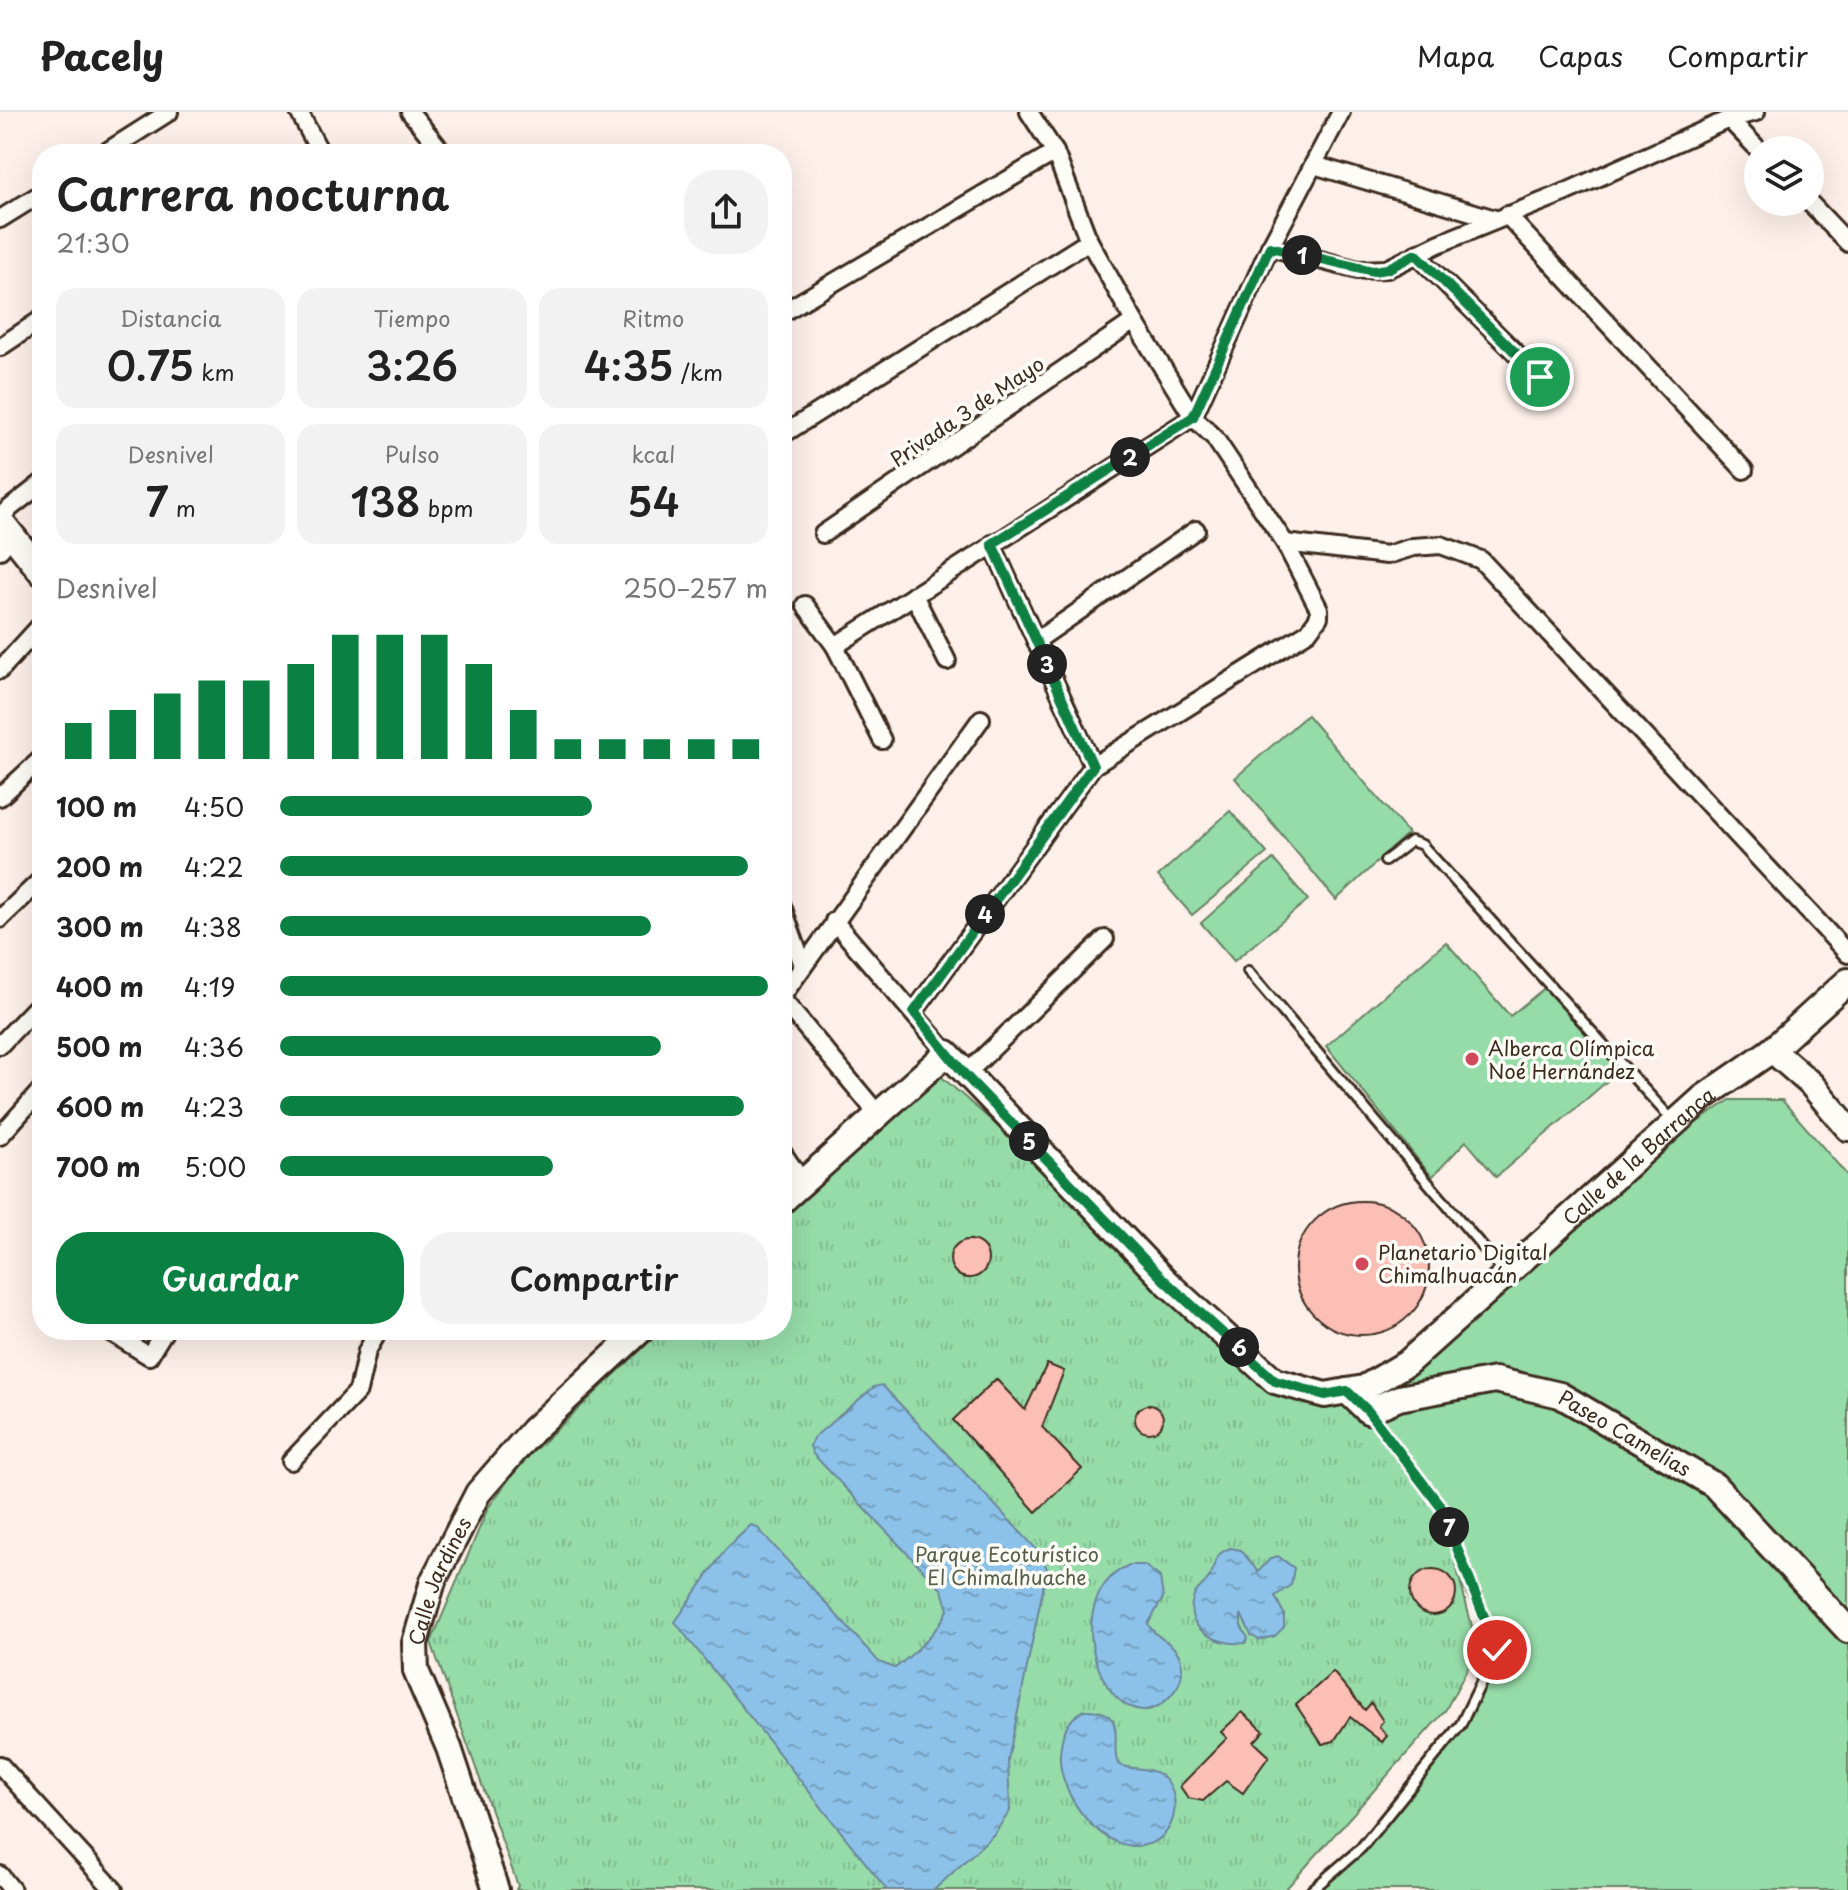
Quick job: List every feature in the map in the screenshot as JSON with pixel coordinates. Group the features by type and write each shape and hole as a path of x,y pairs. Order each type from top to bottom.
{"main road":[{"path":"3,530 32,562"},
{"name":"Calle de la Barranca","path":"947,1053 1164,1280 1275,1381 1325,1395 1364,1388 1407,1363 1704,1097 1772,1050 1848,981"},
{"path":"1772,1050 1811,1084 1848,1128"},
{"path":"792,1192 947,1053"},
{"name":"Calle Jardines","path":"496,1890 449,1748 416,1671 415,1643 433,1581 478,1493 533,1430 630,1340"},
{"name":"Paseo Camelias","path":"1368,1411 1399,1398 1495,1380 1560,1395 1714,1485 1848,1630"},
{"path":"1347,1391 1368,1411"}],"street":[{"path":"119,144 169,112"},
{"path":"299,112 316,144"},
{"path":"410,112 436,144"},
{"path":"914,1012 1093,766 1315,624 1319,609 1285,543 1214,437 1193,417 1134,321 1089,241 1055,152 1029,112"},
{"path":"835,646 1193,417 1270,247 1341,112"},
{"path":"1270,247 1373,271 1387,269 1729,119 1756,112"},
{"path":"1729,119 1745,136"},
{"path":"792,307 1055,152"},
{"path":"1314,165 1501,217 1744,470"},
{"path":"0,219 32,199"},
{"path":"1822,216 1848,243"},
{"path":"792,429 1089,241"},
{"path":"1416,254 1540,377"},
{"name":"Privada 3 de Mayo","path":"823,534 1134,321"},
{"path":"0,347 32,326"},
{"path":"3,530 32,495"},
{"path":"1036,641 1196,530"},
{"path":"1285,543 1387,555 1413,547 1441,545 1481,560 1848,954"},
{"path":"992,544 1093,766"},
{"path":"914,595 947,661"},
{"path":"805,605 835,646 882,740"},
{"path":"0,670 32,635"},
{"path":"792,982 981,719"},
{"path":"0,797 32,767"},
{"path":"0,919 32,889"},
{"path":"834,921 947,1053"},
{"path":"965,1075 1105,939"},
{"path":"792,942 803,965"},
{"path":"792,1010 877,1113"},
{"path":"0,1045 32,1011"},
{"path":"0,1136 32,1100"},
{"path":"792,1167 803,1183"},
{"path":"123,1340 149,1356 159,1340"},
{"path":"291,1461 358,1391 367,1351 373,1340"},
{"path":"0,1765 114,1890"},
{"path":"0,1875 12,1890"}],"lane":[{"path":"1385,861 1411,841 1422,845 1674,1123"},
{"path":"1248,971 1507,1276"},
{"path":"1312,1890 1361,1848 1461,1724 1497,1650 1441,1507 1368,1411"}],"green space":[{"path":"1307,715 1408,833 1336,900 1235,778"},
{"path":"1230,811 1267,853 1192,915 1158,876"},
{"path":"1273,859 1308,900 1234,961 1201,923"},
{"name":"Alberca Olímpica Noé Hernández","path":"1446,942 1510,1016 1547,986 1619,1071 1496,1177 1466,1141 1432,1177 1326,1046"},
{"name":"Parque Ecoturístico El Chimalhuache","path":"936,1072 1299,1390 1347,1395 1367,1412 1441,1509 1478,1649 1445,1711 1285,1890 516,1890 518,1886 431,1642 488,1508 520,1464 651,1340 792,1340 792,1208"},
{"path":"1730,1100 1782,1100 1848,1176 1848,1890 1312,1890 1361,1848 1461,1724 1497,1650 1368,1411 1671,1140"}],"water":[{"path":"882,1385 1041,1554 1047,1569 1008,1760 1010,1811 994,1834 934,1890 887,1890 675,1622 725,1550 751,1525 757,1527 879,1662 895,1668 932,1634 948,1610 942,1590 813,1454 810,1446 813,1438 874,1387"},
{"path":"1231,1548 1241,1550 1258,1572 1271,1558 1278,1556 1294,1568 1291,1585 1275,1596 1284,1614 1284,1627 1275,1636 1259,1640 1251,1635 1241,1614 1241,1626 1248,1638 1245,1643 1225,1642 1205,1633 1193,1618 1191,1608 1195,1593 1208,1579 1218,1556"},
{"path":"1129,1565 1144,1565 1160,1577 1163,1598 1148,1624 1175,1649 1182,1665 1181,1678 1175,1690 1151,1709 1130,1707 1112,1692 1099,1668 1092,1640 1093,1610 1105,1584"},
{"path":"1085,1710 1099,1711 1113,1721 1118,1764 1154,1772 1167,1782 1172,1791 1174,1812 1172,1822 1159,1839 1132,1846 1116,1842 1101,1833 1075,1804 1061,1771 1060,1755 1063,1735 1069,1723"}],"building":[{"name":"Planetario Digital Chimalhuacán","path":"1362,1201 1388,1206 1410,1220 1424,1242 1429,1268 1424,1294 1410,1316 1388,1330 1362,1335 1336,1330 1314,1316 1300,1294 1295,1268 1300,1242 1314,1220 1336,1206"},
{"path":"969,1240 982,1246 988,1259 982,1272 969,1278 956,1272 950,1259 956,1246"},
{"path":"1047,1364 1064,1371 1042,1427 1082,1469 1036,1512 953,1420 996,1379 1025,1410"},
{"path":"1149,1405 1159,1409 1163,1419 1159,1429 1149,1433 1139,1429 1135,1419 1139,1409"},
{"path":"1433,1569 1449,1576 1456,1592 1449,1608 1433,1615 1417,1608 1410,1592 1417,1576"},
{"path":"1333,1672 1365,1710 1371,1703 1383,1721 1379,1726 1387,1736 1382,1742 1350,1717 1334,1741 1322,1744 1296,1705"},
{"path":"1242,1712 1264,1731 1254,1742 1269,1756 1243,1793 1226,1781 1203,1801 1188,1798 1180,1786 1227,1738 1221,1732"}],"place":[{"name":"Alberca Olímpica Noé Hernández","path":"1472,1059"},
{"name":"Planetario Digital Chimalhuacán","path":"1362,1264"}],"route":[{"path":"1497,1650 1441,1507 1368,1411 1347,1391 1325,1395 1275,1381 1164,1280 965,1075 914,1012 1093,766 992,544 1193,417 1270,247 1358,270 1373,271 1387,269 1416,254 1540,377"}]}
